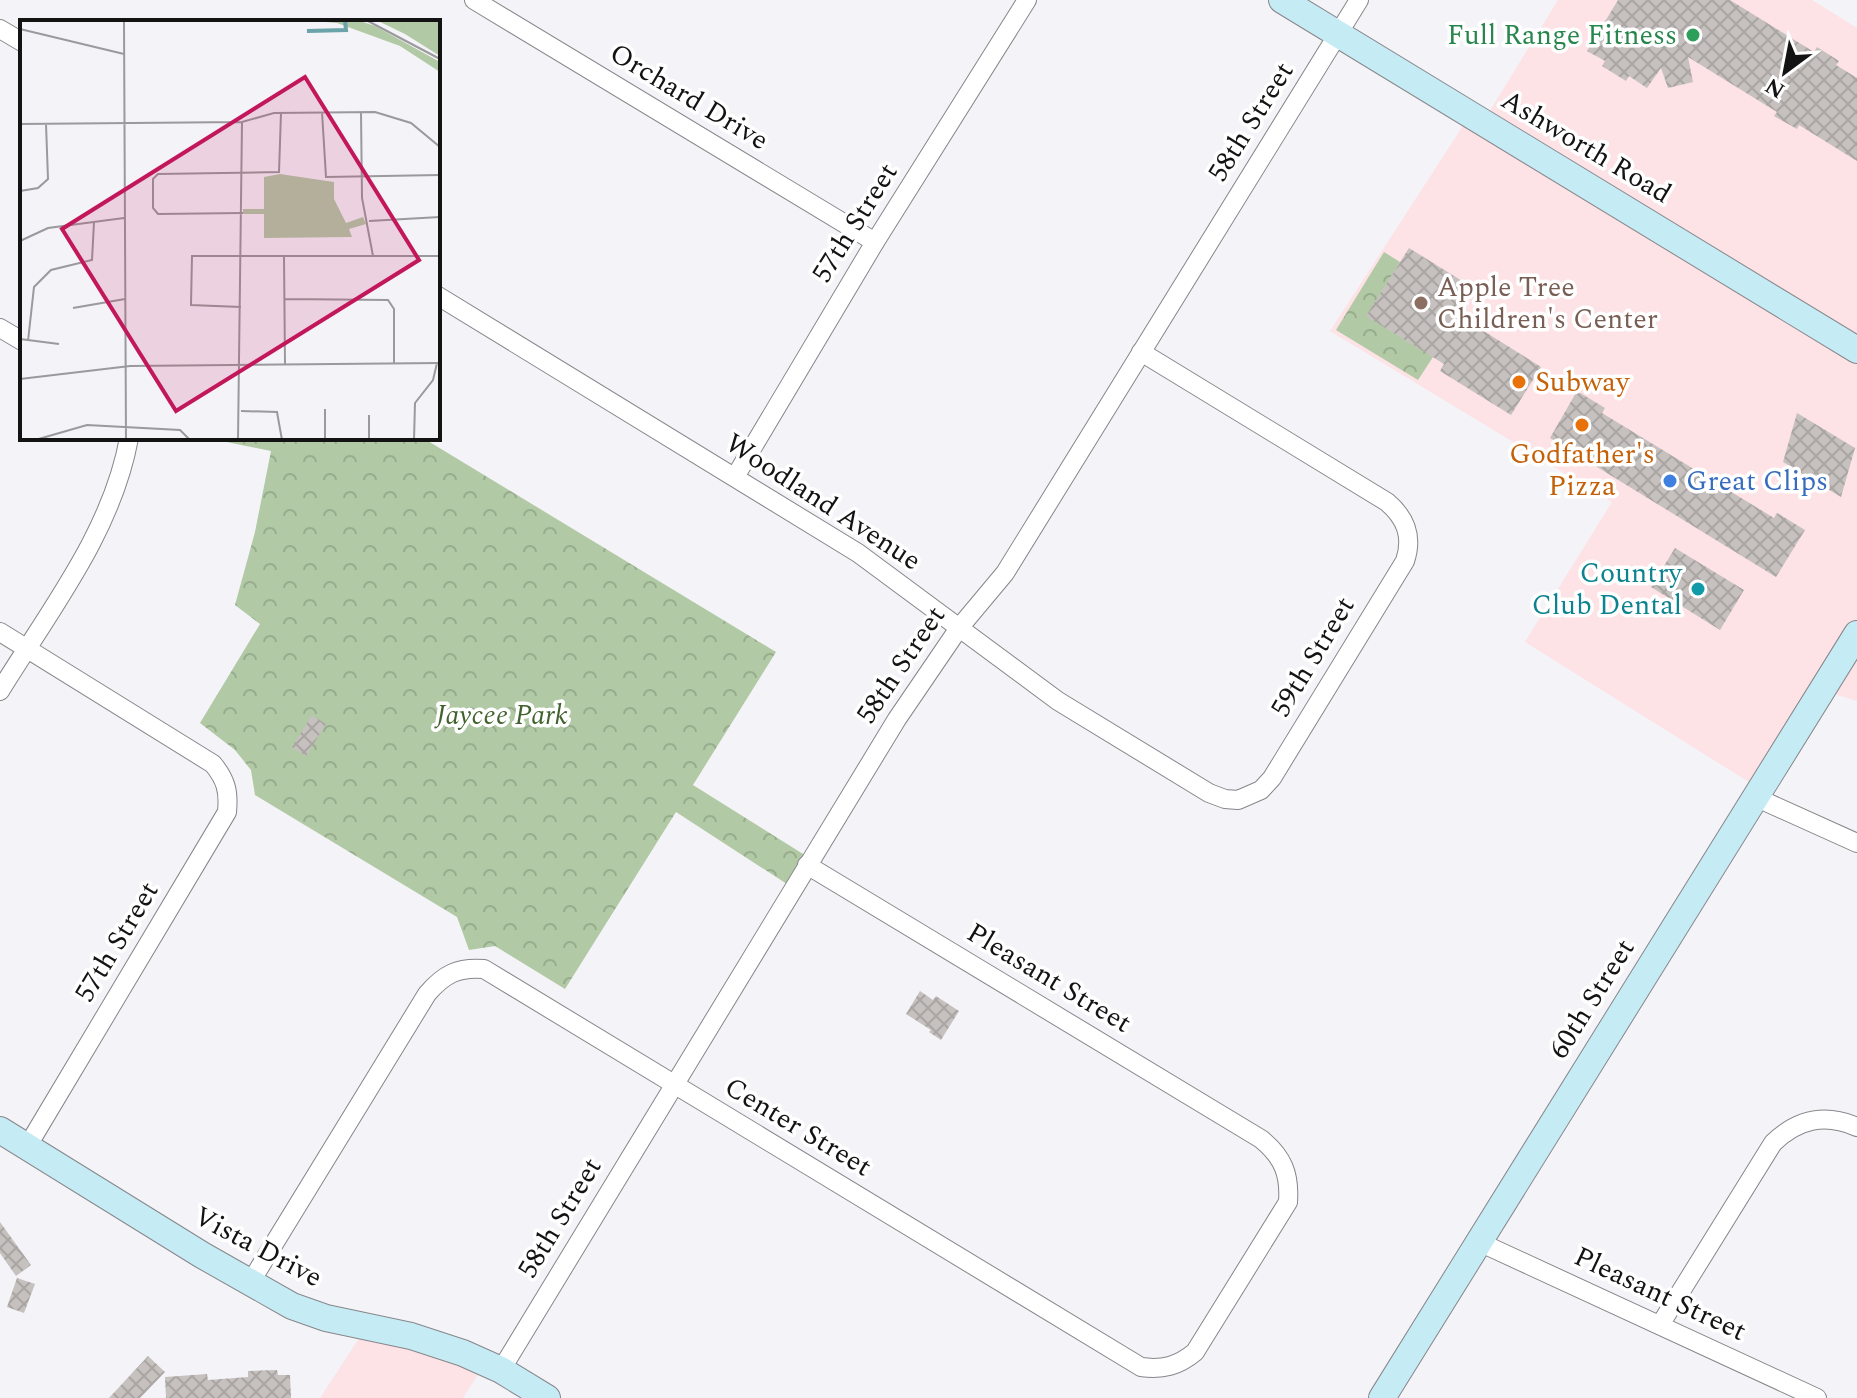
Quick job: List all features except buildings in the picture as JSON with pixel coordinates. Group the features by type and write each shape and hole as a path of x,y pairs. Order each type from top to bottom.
{"main road":[{"name":"Ashworth Road","path":"1282,0 1857,350"},
{"name":"60th Street","path":"1382,1398 1857,634"},
{"name":"Vista Drive","path":"0,1130 250,1283 303,1310 411,1336 463,1353 501,1370 547,1398"}],"street":[{"name":"Orchard Drive","path":"474,0 875,242"},
{"name":"57th Street","path":"735,477 875,242 1027,0"},
{"name":"58th Street","path":"501,1370 897,719 959,628 1005,573 1359,0"},
{"path":"0,29 20,41"},
{"name":"Woodland Avenue","path":"440,297 858,553 1058,701 1209,793"},
{"path":"0,328 20,340"},
{"name":"59th Street","path":"1141,352 1387,502 1405,523 1409,537 1405,561 1267,784 1250,797 1238,800 1209,793"},
{"path":"0,691 95,536 117,489 129,440"},
{"path":"0,632 26,649"},
{"name":"57th Street","path":"26,649 213,764 224,776 229,794 227,812 27,1147"},
{"path":"1755,797 1857,843"},
{"name":"Pleasant Street","path":"807,865 1261,1139 1276,1151 1285,1166 1289,1184 1288,1202 1195,1352 1169,1368 1141,1367"},
{"name":"Center Street","path":"250,1283 427,994 439,979 468,967 484,969 1141,1367"},
{"path":"1660,1325 1773,1143 1799,1123 1816,1119 1833,1119 1857,1127"},
{"name":"Pleasant Street","path":"1479,1242 1817,1398"}],"shaded area":[{"path":"1558,0 1812,0 1857,28 1857,701 1822,690 1760,789 1525,642 1612,502 1330,331 1470,115 1483,122"},
{"path":"366,1328 485,1363 463,1398 320,1398"}],"green space":[{"path":"1384,252 1400,262 1367,316 1433,357 1418,380 1336,330"},
{"name":"Jaycee Park","path":"217,440 426,440 776,652 693,785 811,859 793,888 676,812 565,989 495,946 469,950 457,917 255,795 251,770 235,750 200,723 260,624 235,605 255,532 271,451"}],"place":[{"name":"Full Range Fitness","path":"1693,35"},
{"name":"Apple Tree Children's Center","path":"1421,303"},
{"name":"Subway","path":"1519,382"},
{"name":"Godfather's Pizza","path":"1582,425"},
{"name":"Great Clips","path":"1670,481"},
{"name":"Country Club Dental","path":"1698,589"}]}
